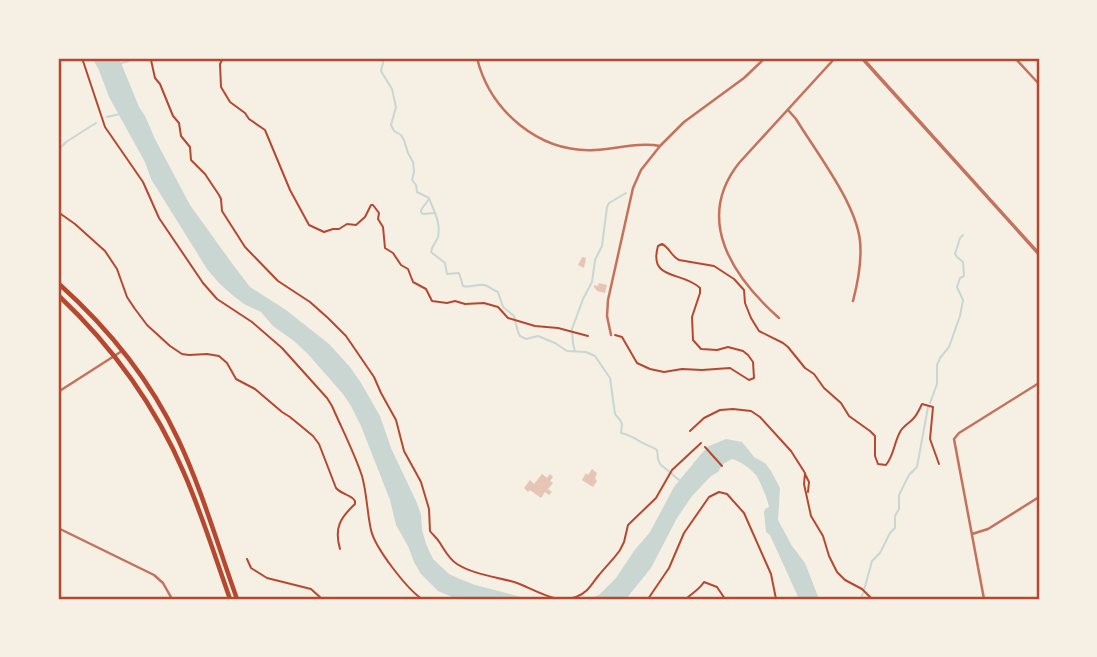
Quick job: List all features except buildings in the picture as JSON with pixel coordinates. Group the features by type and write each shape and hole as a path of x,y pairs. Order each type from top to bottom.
{"main road":[{"path":"58,284 92,316 122,351 167,418 185,454 230,599"},
{"path":"58,295 115,356 140,390 203,511 237,599"}],"street":[{"path":"477,58 484,80 498,104 517,123 544,140 561,146 590,150 649,144 660,146"},
{"path":"611,335 607,316 608,300 634,184 640,170 684,122 744,78 765,58"},
{"path":"779,318 761,301 731,260 720,234 718,217 722,193 732,172 835,58"},
{"path":"862,58 1039,254"},
{"path":"1015,58 1039,84"},
{"path":"788,110 839,188 857,225 860,250 853,301"},
{"path":"58,392 122,351"},
{"path":"984,599 954,439 956,435 1039,383"},
{"path":"971,534 988,529 1039,497"},
{"path":"58,528 154,575 166,587 172,599"}],"path":[{"path":"82,58 105,127 143,182 164,227 202,283 216,299 252,322 282,348 327,398 359,469 373,538 404,584 422,599"},
{"path":"148,58 170,110 179,123 181,136 190,147 191,160 205,174 219,195 222,211 245,247 278,281 310,302 346,336 374,377 396,420 404,451 421,482 429,509 430,531 455,562 548,596 578,596 588,590 620,550 628,525 656,498 672,470 701,443"},
{"path":"223,58 220,64 220,87 230,102 265,130 290,190 309,225 324,232 347,224 356,225 373,205 382,223 385,248 408,269 414,282 426,289 434,302 484,303 498,307 506,317 512,319 589,336"},
{"path":"58,212 104,251 117,269 127,297 135,309 170,346 182,354 219,356 227,363 236,379 255,389 316,439 336,488 355,501 337,529 340,549"},
{"path":"611,335 622,337 637,363 650,369 664,372 730,368 749,380 754,378 752,362 746,353 728,347 704,350 695,344 691,323 701,290 692,281 662,271 657,265 656,256 658,246 662,244 675,258 717,267 737,282 744,290 745,303 759,331 788,347 841,403 849,416 875,436 875,456 878,464 888,463 901,429 915,417 922,404 933,407 930,439 939,464"},
{"path":"690,431 704,418 720,410 751,411 762,418 791,451 805,473 804,484 811,516 824,537 829,556 840,577 862,589 872,599"},
{"path":"705,447 722,466"},
{"path":"648,599 669,568 684,533 709,497 719,492 727,494 744,513 771,574 776,599"},
{"path":"247,559 251,568 267,578 311,589 322,599"},
{"path":"686,599 699,590 704,582 717,587 725,599"}],"shaded area":[{"path":"92,58 119,58 139,107 190,205 250,287 286,310 329,344 361,383 380,416 391,448 416,501 426,544 433,559 449,574 460,579 529,599 457,599 438,591 421,574 396,525 390,500 351,406 307,353 273,326 261,312 231,294 207,269 151,179"},
{"path":"726,439 742,442 754,457 765,463 771,471 780,488 778,520 805,563 819,599 799,599 770,535 766,532 764,512 769,507 760,482 748,468 732,459 723,464 692,496 677,518 651,568 626,599 589,599 599,595 616,578 650,532 674,487 701,454 709,446"}],"waterway":[{"path":"121,63 132,58"},
{"path":"384,58 381,71 392,89 396,107 391,125 404,140 413,162 412,180 417,192 429,198 438,222 438,237 431,252 445,263 447,274 459,273 463,286 484,285 498,292 503,307 514,316 520,336 526,339 538,336 567,351 586,352 595,356 610,378 615,414 622,424 621,433 657,450 660,464 679,480"},
{"path":"107,117 120,114"},
{"path":"58,150 96,123"},
{"path":"58,177 61,147"},
{"path":"58,187 59,209"},
{"path":"575,351 572,329 592,282 595,260 602,246 607,207 626,193"},
{"path":"429,199 421,212 434,213"},
{"path":"930,403 937,384 937,365 949,347 960,316 963,300 957,287 960,278 964,276 963,262 955,254 963,235"},
{"path":"864,590 872,561 895,528 899,495 909,475 917,467 928,407"},
{"path":"861,599 863,593"}]}
